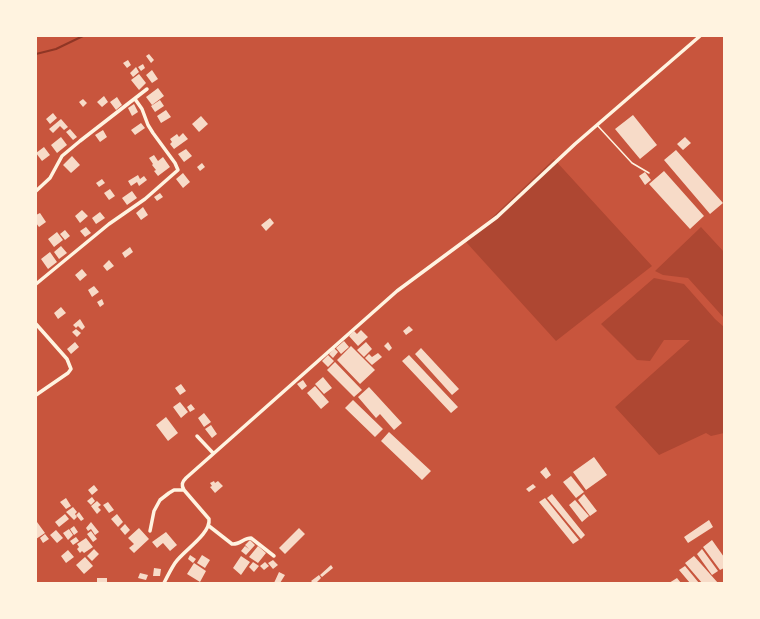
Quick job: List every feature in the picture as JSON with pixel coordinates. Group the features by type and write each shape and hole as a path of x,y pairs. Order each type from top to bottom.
{"street":[{"path":"164,583 175,563 182,554 209,526 209,519 184,490 182,482 397,291 497,217 597,125 700,36"},
{"path":"36,191 50,178 62,156 147,89"},
{"path":"36,284 109,224 145,199 178,170 176,163 148,125 142,109 135,99"},
{"path":"36,324 67,359 71,369 68,373 36,394"},
{"path":"197,436 214,453"},
{"path":"150,531 154,511 160,500 174,490 184,490"},
{"path":"209,526 232,544 235,545 248,538 251,538 274,556"}],"lane":[{"path":"597,125 632,163 649,173"}],"shaded area":[{"path":"554,159 652,266 556,341 466,242"},
{"path":"701,227 724,252 724,318 688,278 663,275 655,271"},
{"path":"654,278 684,284 724,327 724,433 711,436 706,433 659,455 615,407 690,340 664,340 650,361 637,360 601,324"}],"building":[{"path":"149,54 154,60 151,63 146,56"},
{"path":"128,60 131,65 127,68 123,63"},
{"path":"143,64 145,68 141,71 138,67"},
{"path":"136,67 139,72 133,77 130,73"},
{"path":"152,70 158,79 152,83 146,75"},
{"path":"139,74 146,83 139,90 131,80"},
{"path":"158,88 164,96 152,105 146,97"},
{"path":"104,96 108,102 102,107 97,102"},
{"path":"117,97 122,105 116,110 110,102"},
{"path":"83,99 87,103 83,107 79,102"},
{"path":"160,100 164,106 155,112 151,106"},
{"path":"134,104 138,112 132,116 128,108"},
{"path":"166,110 171,117 161,123 157,116"},
{"path":"53,113 57,118 50,124 46,119"},
{"path":"633,115 657,145 640,159 615,129"},
{"path":"201,116 208,124 199,132 192,124"},
{"path":"61,119 68,127 64,130 60,126 53,133 49,129"},
{"path":"141,123 145,128 135,135 131,130"},
{"path":"70,129 77,137 73,140 66,132"},
{"path":"103,130 107,137 100,142 95,135"},
{"path":"183,133 188,139 174,149 170,144 172,142 170,139 177,134 179,137"},
{"path":"61,137 67,145 57,153 51,145"},
{"path":"685,137 691,143 683,150 677,144"},
{"path":"44,147 50,155 42,161 36,153"},
{"path":"186,149 192,156 184,162 178,154"},
{"path":"676,150 723,203 710,214 664,160"},
{"path":"154,155 158,161 163,157 170,167 158,176 154,171 156,170 149,158"},
{"path":"72,156 80,165 71,173 63,165"},
{"path":"202,163 205,167 200,171 197,167"},
{"path":"664,171 704,216 690,229 649,184"},
{"path":"645,172 651,180 645,185 639,176"},
{"path":"183,173 190,182 183,188 176,179"},
{"path":"138,175 140,179 144,176 147,180 139,186 137,182 131,186 128,181"},
{"path":"102,179 105,183 99,187 96,183"},
{"path":"110,189 115,196 109,200 104,193"},
{"path":"132,191 137,198 127,205 122,198"},
{"path":"160,193 163,197 157,201 154,197"},
{"path":"143,207 148,215 141,220 136,213"},
{"path":"82,210 88,216 80,223 75,216"},
{"path":"100,212 105,218 96,224 92,218"},
{"path":"40,213 46,222 39,227 36,223 36,215"},
{"path":"270,218 274,223 266,231 261,225"},
{"path":"86,227 91,233 85,237 80,231"},
{"path":"65,230 70,236 65,240 60,234"},
{"path":"57,232 63,240 54,247 48,239"},
{"path":"61,246 67,253 59,259 54,252"},
{"path":"130,247 133,252 125,258 122,253"},
{"path":"50,252 57,262 48,269 41,259"},
{"path":"109,260 114,266 107,271 103,266"},
{"path":"82,269 87,275 80,281 75,275"},
{"path":"94,286 99,292 92,297 88,290"},
{"path":"102,299 104,304 100,307 97,302"},
{"path":"61,307 66,313 58,319 54,313"},
{"path":"80,319 85,327 82,330 78,326 76,328 73,325"},
{"path":"409,326 413,330 406,335 403,331"},
{"path":"76,329 81,333 77,337 72,332"},
{"path":"361,330 368,337 358,346 349,336 354,331 357,334"},
{"path":"344,341 349,347 341,354 336,348"},
{"path":"75,342 79,347 71,354 67,349"},
{"path":"366,342 372,349 364,357 357,350"},
{"path":"388,342 392,348 389,351 384,346"},
{"path":"351,346 375,370 360,384 337,360"},
{"path":"334,348 338,352 333,358 329,354"},
{"path":"421,348 459,389 452,395 415,354"},
{"path":"378,353 382,357 372,365 365,358 369,354 372,357"},
{"path":"328,355 334,361 328,367 322,361"},
{"path":"409,355 458,407 451,413 402,361"},
{"path":"335,362 362,390 354,397 327,370"},
{"path":"323,377 332,388 324,394 315,384"},
{"path":"303,380 307,386 302,390 297,384"},
{"path":"181,384 186,391 180,395 175,388"},
{"path":"315,386 329,402 321,409 307,393"},
{"path":"369,387 402,423 394,430 380,414 376,418 358,397"},
{"path":"353,400 383,429 375,437 345,408"},
{"path":"180,402 188,412 181,418 173,407"},
{"path":"191,404 195,409 190,412 187,407"},
{"path":"204,413 211,422 204,427 198,418"},
{"path":"166,417 178,433 168,441 156,425"},
{"path":"211,425 217,434 212,438 205,429"},
{"path":"389,432 431,471 422,480 381,441"},
{"path":"594,457 607,475 586,490 573,472"},
{"path":"546,467 551,475 546,479 540,472"},
{"path":"571,476 584,492 576,498 563,482"},
{"path":"214,481 215,483 218,481 223,486 215,493 210,487 212,486 210,483"},
{"path":"533,484 536,487 529,492 526,489"},
{"path":"94,485 98,490 92,495 88,490"},
{"path":"552,494 585,535 581,539 547,498"},
{"path":"584,494 597,511 590,516 578,500"},
{"path":"92,497 95,501 91,505 87,501"},
{"path":"66,498 71,506 66,509 60,502"},
{"path":"545,498 579,540 573,544 539,502"},
{"path":"575,500 589,516 582,522 569,505"},
{"path":"97,501 101,505 98,507 101,510 97,514 91,506"},
{"path":"108,502 114,510 109,513 103,505"},
{"path":"73,507 77,512 75,514 77,517 74,520 66,512"},
{"path":"79,512 84,519 81,521 76,515"},
{"path":"65,514 69,519 59,527 55,522"},
{"path":"117,514 123,522 118,527 111,519"},
{"path":"709,520 713,527 688,543 684,537"},
{"path":"37,522 45,533 36,539 36,523"},
{"path":"91,522 99,532 95,535 91,529 88,531 86,528"},
{"path":"125,524 130,530 125,535 120,529"},
{"path":"74,526 78,532 74,535 70,529"},
{"path":"139,528 149,539 134,553 129,548 134,544 128,538"},
{"path":"299,528 305,534 285,554 279,548"},
{"path":"69,529 73,535 68,540 63,533"},
{"path":"56,530 63,538 57,543 50,535"},
{"path":"91,531 97,539 93,542 87,534"},
{"path":"166,532 177,545 170,551 163,543 157,548 152,542"},
{"path":"45,534 49,539 43,543 40,538"},
{"path":"76,537 79,541 73,545 70,541"},
{"path":"86,538 93,547 84,553 82,551 80,553 77,549 79,547 77,544"},
{"path":"250,540 255,545 246,555 241,551 245,546 249,549 245,545"},
{"path":"712,540 724,557 724,568 720,570 703,547"},
{"path":"258,546 266,553 258,563 249,557"},
{"path":"94,549 99,554 92,561 87,556"},
{"path":"702,549 718,571 712,575 697,554"},
{"path":"68,550 74,557 66,563 61,556"},
{"path":"190,555 196,559 193,563 188,559"},
{"path":"202,555 210,560 205,568 197,563"},
{"path":"241,556 250,562 241,575 233,568"},
{"path":"694,556 718,583 702,583 685,563"},
{"path":"85,557 93,566 84,574 76,565"},
{"path":"273,560 278,565 273,569 268,563"},
{"path":"253,562 259,566 254,572 249,567"},
{"path":"265,562 269,566 264,570 260,566"},
{"path":"194,563 206,571 200,582 187,574"},
{"path":"331,565 333,568 322,577 320,575"},
{"path":"685,566 699,583 690,583 679,570"},
{"path":"154,568 161,569 160,576 153,576"},
{"path":"279,572 285,575 280,583 274,583"},
{"path":"140,573 148,575 146,580 138,578"},
{"path":"319,575 321,578 316,583 311,581"},
{"path":"97,578 107,578 107,583 97,583"},
{"path":"677,578 681,583 669,583"}],"waterway":[{"path":"36,54 56,49 83,36"}]}
